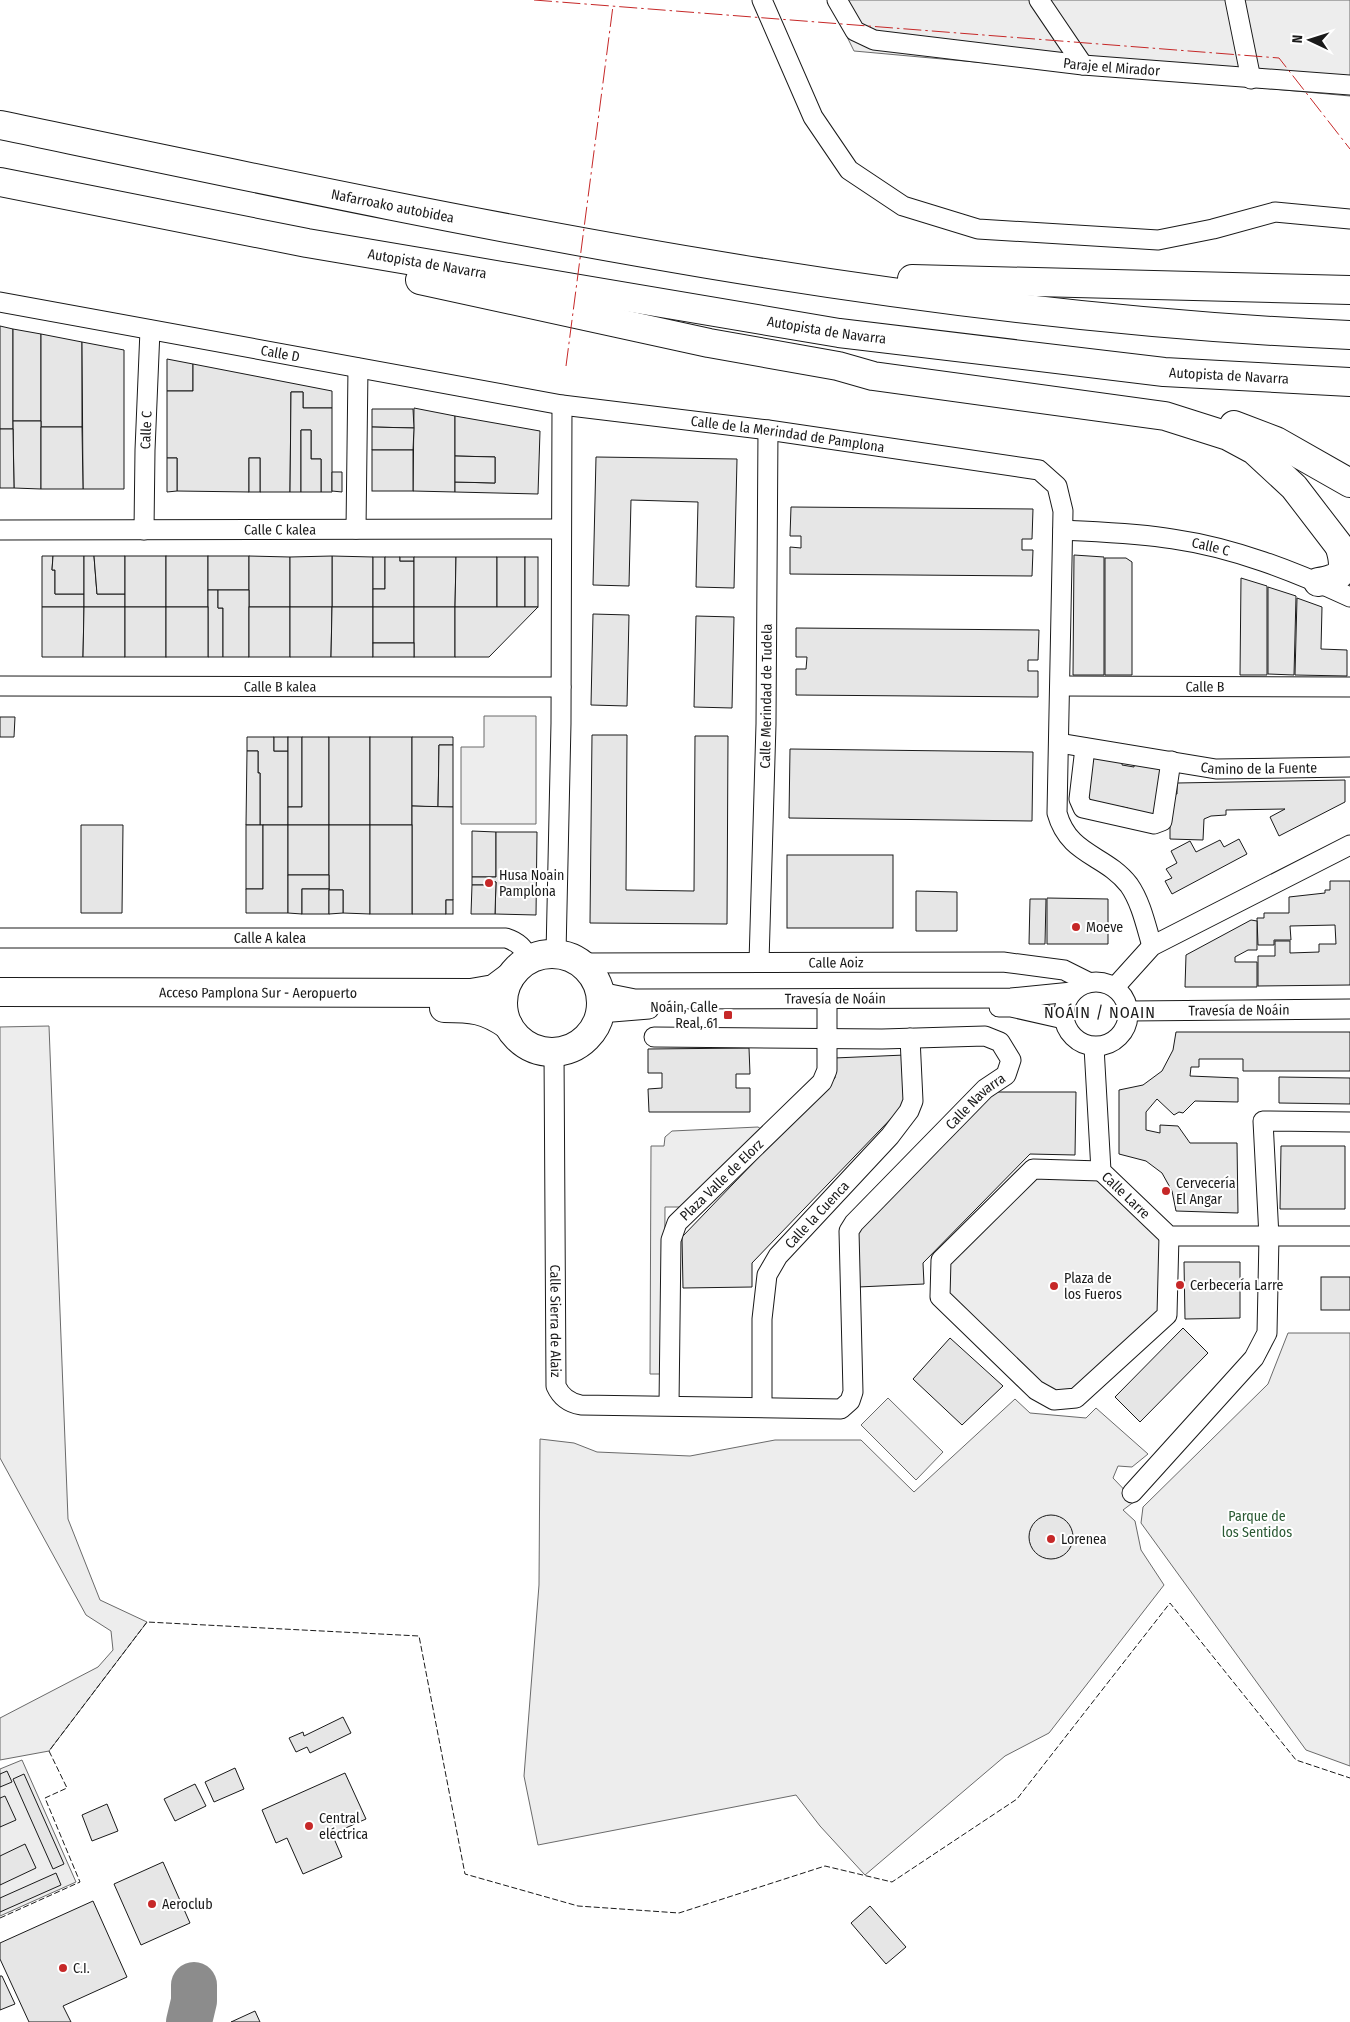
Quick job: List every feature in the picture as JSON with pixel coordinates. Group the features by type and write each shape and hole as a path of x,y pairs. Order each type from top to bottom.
{"highway":[{"name":"Nafarroako autobidea","path":"0,125 442,218 788,276"},
{"path":"0,182 307,243 392,274 775,356 838,366 884,368 1169,408 1230,423 1276,441 1350,483"},
{"name":"Autopista de Navarra","path":"307,243 839,333 1164,372 1350,382"},
{"path":"788,276 1350,290"},
{"path":"788,276 965,302 1146,322 1350,335"},
{"path":"838,366 873,376 1165,416 1228,436 1254,450 1294,487 1345,554 1342,571 1335,579 1318,582"},
{"path":"543,954 568,958 589,970 600,1002 594,1028 584,1040 570,1049 554,1052 540,1050 527,1045 516,1036 508,1025 504,1009 504,993 510,978 519,967 530,959 543,954"},
{"name":"Acceso Pamplona Sur - Aeropuerto","path":"0,992 471,993 494,989 510,978"},
{"name":"Acceso Pamplona Sur - Aeropuerto","path":"0,1010 471,1008 491,1013 508,1025"}],"street":[{"path":"762,0 813,117 849,170 903,206 978,229 1158,240 1213,229 1275,212 1334,216 1350,219"},
{"name":"Paraje el Mirador","path":"837,0 855,31 874,40 1083,65 1350,85"},
{"path":"1039,0 1083,65"},
{"path":"1236,0 1251,79"},
{"name":"Calle D","path":"0,302 562,405"},
{"name":"Calle C","path":"144,530 150,330"},
{"path":"356,529 358,368"},
{"path":"562,405 561,687 568,958"},
{"name":"Calle de la Merindad de Pamplona","path":"562,405 768,430 1031,467 1046,474 1057,486 1063,511 1060,743 1057,813 1062,830 1074,843 1119,874 1130,886 1138,902 1152,946"},
{"name":"Calle Merindad de Tudela","path":"759,962 766,724 768,430"},
{"name":"Calle C kalea","path":"0,530 561,529"},
{"name":"Calle C","path":"1063,530 1172,538 1210,546 1282,568 1350,597"},
{"name":"Calle B kalea","path":"0,686 561,687"},
{"name":"Calle B","path":"1061,686 1350,687"},
{"name":"Camino de la Fuente","path":"1060,743 1171,762 1237,770 1350,767"},
{"path":"1085,748 1080,799 1083,808 1154,824 1162,821 1171,762"},
{"path":"1115,987 1152,946 1350,845"},
{"name":"Calle A kalea","path":"0,938 506,938 516,941 522,946 530,959"},
{"name":"Calle Aoiz","path":"568,958 759,962 1003,962 1064,970 1088,982"},
{"path":"1097,981 1115,987 1122,994 1129,1011 1128,1020 1120,1037 1103,1046 1094,1047 1083,1044 1074,1038 1064,1019 1066,1000 1072,992 1088,982 1097,981"},
{"name":"Travesía de Noáin","path":"600,1002 635,999 1011,998 1072,992"},
{"name":"Travesía de Noáin","path":"600,1002 634,1009 1011,1007 1064,1019"},
{"name":"Plaza Valle de Elorz","path":"670,1405 671,1240 677,1223 822,1082 827,1070 827,1008"},
{"name":"Travesía de Noáin","path":"1129,1011 1350,1008"},
{"name":"Calle Navarra","path":"654,1037 910,1038 985,1036 1000,1042 1011,1060 1010,1068 1006,1075 985,1089 849,1230 853,1392 850,1401 841,1408"},
{"name":"Calle la Cuenca","path":"762,1407 762,1319 767,1275 778,1256 890,1136 909,1111 913,1101 910,1038"},
{"name":"Calle Larre","path":"1094,1047 1101,1171 1169,1236"},
{"name":"Calle Sierra de Alaiz","path":"554,1052 556,1386 563,1397 581,1405 841,1408"},
{"path":"1132,1493 1254,1358 1268,1333 1269,1237 1263,1121 1350,1122"},
{"path":"1101,1171 1033,1169 941,1260 940,1297 1036,1390 1054,1400 1076,1398 1167,1316 1169,1236 1350,1236"}],"shaded area":[{"path":"829,0 1350,0 1350,96 854,51"},
{"path":"484,716 536,716 536,824 461,824 461,747 484,747"},
{"path":"49,1026 68,1519 100,1600 147,1622 49,1751 0,1760 0,1718 98,1667 113,1650 111,1631 86,1615 0,1458 0,1027"},
{"path":"758,1127 761,1129 682,1207 665,1207 664,1374 650,1374 651,1146 664,1146 665,1137 672,1131"},
{"name":"Plaza de los Fueros","path":"1033,1169 1101,1171 1169,1236 1167,1315 1122,1358 1054,1400 940,1297 941,1260"},
{"name":"Parque de los Sentidos","path":"1288,1333 1350,1333 1350,1766 1306,1750 1141,1523 1143,1507 1268,1384"},
{"path":"888,1398 943,1452 916,1480 861,1425"},
{"path":"1015,1399 1030,1413 1086,1418 1096,1408 1148,1454 1132,1467 1118,1466 1113,1478 1135,1501 1123,1510 1135,1521 1141,1550 1164,1585 1049,1733 1005,1756 865,1875 820,1826 796,1795 538,1845 524,1776 539,1585 540,1439 574,1443 597,1452 690,1456 775,1440 861,1440 914,1492"},
{"path":"22,1760 76,1882 0,1916 0,1769"}],"building":[{"path":"0,326 13,329 13,429 0,429"},
{"path":"13,329 41,334 41,421 13,421"},
{"path":"41,334 82,342 82,427 41,427"},
{"path":"82,342 124,350 124,489 83,489"},
{"path":"167,359 193,364 193,391 167,391"},
{"path":"193,364 332,391 332,408 303,408 303,392 291,392 290,492 260,492 260,458 249,458 249,492 177,491 177,458 167,458 167,391 193,391"},
{"path":"291,392 303,392 303,408 332,408 332,492 321,492 321,459 311,459 311,430 301,430 301,492 290,492"},
{"path":"414,408 455,416 455,492 413,491"},
{"path":"372,409 413,409 414,428 372,427"},
{"path":"455,416 540,431 538,494 455,492 455,482 495,483 495,457 455,456"},
{"path":"13,421 41,421 41,489 14,488"},
{"path":"41,427 82,427 83,489 41,489"},
{"path":"372,427 414,428 413,450 372,450"},
{"path":"0,429 13,429 14,488 0,488"},
{"path":"301,430 311,430 311,459 321,459 321,492 301,492"},
{"path":"372,450 413,450 413,491 372,491"},
{"path":"455,456 495,457 495,483 455,482"},
{"path":"596,457 737,459 734,588 696,587 698,502 631,500 629,586 593,585"},
{"path":"167,458 177,458 177,491 167,492"},
{"path":"249,458 260,458 260,492 249,492"},
{"path":"332,472 342,472 342,492 332,491"},
{"path":"791,507 1033,509 1032,539 1022,539 1022,550 1033,550 1032,576 790,574 790,547 801,548 801,536 790,536"},
{"path":"1074,555 1104,557 1104,675 1073,675"},
{"path":"42,556 53,556 52,570 55,570 55,594 84,594 84,607 42,607"},
{"path":"53,556 84,556 84,594 55,594 55,570 52,570"},
{"path":"84,556 94,556 97,594 125,594 125,607 84,607"},
{"path":"94,556 125,556 125,594 97,594"},
{"path":"125,556 166,556 166,607 125,607"},
{"path":"166,556 208,556 208,607 166,607"},
{"path":"208,556 249,556 249,590 208,590"},
{"path":"249,556 290,557 290,607 249,607"},
{"path":"332,556 373,557 373,607 332,607"},
{"path":"332,556 332,607 290,607 290,557"},
{"path":"373,557 385,557 385,589 373,589"},
{"path":"385,557 400,557 400,561 414,561 414,607 373,607 373,589 385,589"},
{"path":"400,557 414,557 414,561 400,561"},
{"path":"414,557 456,557 455,607 414,607"},
{"path":"456,557 497,557 497,607 455,607"},
{"path":"497,557 525,557 525,607 497,607"},
{"path":"525,557 538,557 538,607 525,607"},
{"path":"1105,558 1126,558 1132,562 1132,675 1105,675"},
{"path":"1241,578 1267,586 1267,675 1240,675"},
{"path":"1268,587 1296,596 1294,675 1268,674"},
{"path":"208,590 218,590 218,608 223,608 223,657 208,657"},
{"path":"218,590 249,590 249,657 223,657 223,608 218,608"},
{"path":"1297,598 1322,607 1321,649 1347,650 1347,676 1295,675"},
{"path":"42,607 84,607 83,657 42,657"},
{"path":"84,607 125,607 125,657 83,657"},
{"path":"125,607 166,607 166,657 125,657"},
{"path":"166,607 208,607 208,657 166,657"},
{"path":"249,607 290,607 290,657 249,657"},
{"path":"290,607 332,607 331,657 290,657"},
{"path":"332,607 373,607 373,657 331,657"},
{"path":"373,607 414,607 414,643 373,643"},
{"path":"414,607 455,607 455,657 414,657"},
{"path":"455,607 538,607 489,657 455,657"},
{"path":"593,614 629,615 627,706 591,705"},
{"path":"696,616 734,617 732,708 694,707"},
{"path":"796,628 1039,630 1038,660 1028,660 1028,671 1038,671 1038,697 796,695 796,669 806,669 807,657 796,657"},
{"path":"373,643 414,643 414,657 373,657"},
{"path":"0,717 15,717 14,737 0,737"},
{"path":"592,735 627,735 626,890 694,891 695,736 728,736 727,924 590,923"},
{"path":"247,737 274,737 274,751 288,751 288,825 260,825 258,751 247,751"},
{"path":"274,737 288,737 288,751 274,751"},
{"path":"288,737 302,737 302,807 288,807"},
{"path":"302,737 329,737 329,825 288,825 288,807 302,807"},
{"path":"329,737 370,737 370,825 329,825"},
{"path":"370,737 412,737 412,825 370,825"},
{"path":"412,737 453,737 453,745 439,745 438,807 412,806"},
{"path":"439,745 453,745 453,807 438,807"},
{"path":"790,749 1033,752 1032,821 789,818"},
{"path":"247,751 258,751 260,825 246,825"},
{"path":"1093,757 1123,758 1122,765 1134,767 1135,760 1162,767 1155,816 1127,814 1128,808 1116,806 1086,805"},
{"path":"1345,780 1345,802 1279,836 1270,817 1285,809 1226,810 1226,815 1211,816 1204,819 1203,840 1170,839 1170,806 1174,806 1174,794 1177,794 1177,783"},
{"path":"412,806 453,807 453,900 446,900 446,914 412,914"},
{"path":"81,825 123,825 122,913 81,913"},
{"path":"246,825 263,825 263,889 246,889"},
{"path":"263,825 288,825 288,913 246,913 246,889 263,889"},
{"path":"288,825 329,825 329,875 288,875"},
{"path":"329,825 370,825 370,914 343,913 343,890 329,890"},
{"path":"370,825 412,825 412,914 370,914"},
{"path":"472,831 496,832 496,877 472,877"},
{"path":"496,832 537,832 536,915 495,914 496,882 488,881 488,885 472,885 472,877 496,877"},
{"path":"1239,839 1247,854 1172,894 1165,881 1172,878 1166,869 1177,863 1171,851 1190,841 1196,852 1220,840 1224,847"},
{"path":"787,855 893,855 893,928 787,928"},
{"path":"288,875 329,875 329,889 302,889 302,914 288,913"},
{"path":"488,881 496,882 495,914 471,914 472,885 488,885"},
{"path":"1330,881 1350,881 1350,985 1258,986 1258,956 1275,956 1275,941 1290,941 1290,953 1319,952 1319,944 1336,944 1335,925 1290,926 1291,940 1274,940 1274,945 1258,945 1257,918 1264,918 1264,913 1289,913 1289,897 1325,893 1325,890 1330,890"},
{"path":"302,889 329,889 329,914 302,914"},
{"path":"329,890 343,890 343,913 329,914"},
{"path":"916,891 957,892 957,931 916,931"},
{"path":"1047,898 1108,899 1108,944 1047,944"},
{"path":"1030,899 1046,899 1045,944 1029,944"},
{"path":"446,900 453,900 453,914 446,914"},
{"path":"1251,920 1257,921 1257,950 1248,950 1235,957 1235,962 1257,962 1257,987 1185,987 1186,955"},
{"path":"1176,1032 1350,1032 1350,1071 1243,1071 1243,1059 1199,1059 1199,1067 1191,1067 1190,1076 1238,1078 1238,1102 1195,1101 1183,1113 1179,1112 1174,1115 1157,1099 1146,1112 1146,1130 1160,1133 1160,1125 1178,1126 1190,1143 1237,1143 1238,1213 1176,1211 1172,1191 1162,1173 1146,1161 1119,1154 1119,1090 1143,1085 1162,1071 1173,1050"},
{"path":"749,1048 750,1074 736,1074 736,1088 750,1088 750,1112 649,1112 648,1089 662,1088 662,1073 648,1073 648,1049"},
{"path":"905,1055 906,1103 752,1263 752,1287 683,1288 682,1237 835,1078 834,1058"},
{"path":"1279,1077 1350,1078 1350,1104 1279,1103"},
{"path":"991,1092 1076,1092 1075,1155 1030,1154 923,1263 924,1284 858,1287 855,1229"},
{"path":"1281,1146 1345,1146 1345,1209 1280,1209"},
{"path":"1184,1262 1240,1262 1240,1318 1185,1319"},
{"path":"1321,1277 1350,1277 1350,1310 1321,1310"},
{"path":"1183,1328 1208,1353 1140,1422 1115,1397"},
{"path":"950,1338 1003,1386 962,1425 913,1379"},
{"name":"Lorenea","path":"1055,1515 1067,1521 1072,1528 1072,1546 1067,1553 1060,1558 1047,1559 1039,1556 1032,1549 1029,1533 1032,1525 1039,1518"},
{"path":"343,1717 351,1733 310,1753 307,1747 296,1752 289,1738 303,1732 304,1736"},
{"path":"235,1768 244,1789 214,1802 205,1782"},
{"path":"7,1771 12,1782 0,1787 0,1774"},
{"name":"Central eléctrica","path":"345,1773 366,1819 332,1834 342,1857 303,1874 287,1838 276,1843 262,1810"},
{"path":"24,1774 64,1864 53,1869 13,1779"},
{"path":"195,1784 206,1806 175,1821 164,1799"},
{"path":"5,1796 16,1820 0,1827 0,1798"},
{"path":"107,1804 118,1831 92,1841 82,1815"},
{"path":"25,1844 36,1868 0,1885 0,1856"},
{"name":"Aeroclub","path":"163,1862 190,1923 141,1945 114,1884"},
{"path":"56,1873 61,1885 0,1912 0,1898"},
{"name":"C.I.","path":"93,1901 127,1977 63,2006 71,2022 29,2022 0,1959 0,1943"},
{"path":"870,1906 906,1947 886,1964 851,1923"},
{"path":"0,1976 2,1976 15,2004 0,2010"},
{"path":"255,2011 260,2022 231,2022"}],"taxiway":[{"path":"189,2022 194,2001 194,1985"}],"fence":[{"path":"0,1918 80,1882 45,1798 67,1788 49,1751 147,1622 419,1636 465,1874 578,1906 679,1913 825,1866 892,1882 1017,1799 1170,1603 1296,1760 1350,1778"}],"power":[{"path":"534,0 1279,58 1350,149"},
{"path":"566,366 613,6"}],"place":[{"name":"Husa Noain Pamplona","path":"489,883"},
{"name":"Moeve","path":"1076,927"},
{"name":"Noáin, Calle Real, 61","path":"728,1015"},
{"name":"Cervecería El Angar","path":"1166,1191"},
{"name":"Cerbecería Larre","path":"1180,1285"},
{"name":"Plaza de los Fueros","path":"1054,1286"},
{"name":"Lorenea","path":"1051,1539"},
{"name":"Central eléctrica","path":"309,1826"},
{"name":"Aeroclub","path":"152,1904"},
{"name":"C.I.","path":"63,1968"}],"district":[{"name":"NOÁIN / NOAIN","path":"1100,1012"}]}
